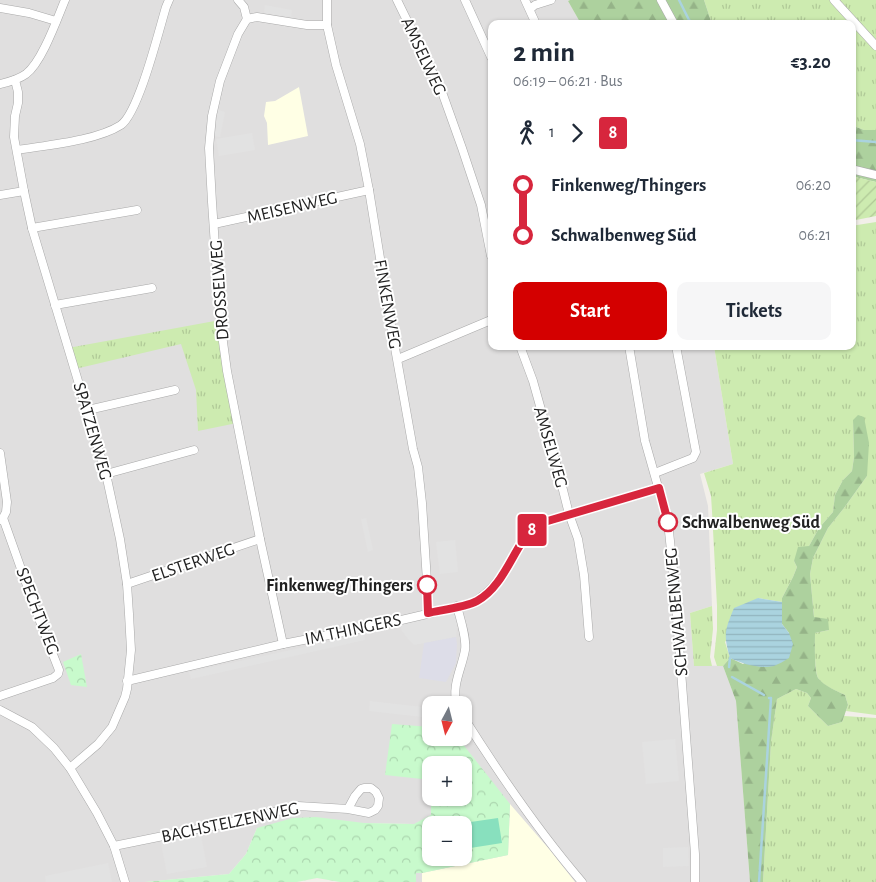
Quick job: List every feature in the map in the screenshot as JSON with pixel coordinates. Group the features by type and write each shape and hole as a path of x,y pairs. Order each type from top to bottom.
{"street":[{"path":"0,84 15,80 33,68 65,0"},
{"path":"17,150 89,138 123,124 138,98 166,7 170,0"},
{"path":"238,0 244,7 247,19 257,17 307,25 327,25"},
{"name":"FINKENWEG","path":"327,0 327,25 336,65 360,144 370,190 413,448 418,467 422,502 428,613"},
{"name":"AMSELWEG","path":"397,0 442,92 481,205 488,241"},
{"path":"465,0 488,50"},
{"path":"525,0 534,20"},
{"path":"530,9 535,5 551,0"},
{"path":"661,0 672,20"},
{"path":"834,0 852,20"},
{"path":"0,8 29,13 56,21"},
{"name":"DROSSELWEG","path":"247,19 238,34 220,80 212,116 209,148 220,320 227,371 283,644"},
{"path":"856,24 876,46"},
{"name":"SPATZENWEG","path":"15,80 18,103 14,137 32,228 106,474 120,539 127,584 131,650 125,697 112,727 98,744 70,768"},
{"path":"856,170 876,175"},
{"name":"MEISENWEG","path":"214,224 370,190"},
{"path":"0,195 24,191"},
{"path":"32,228 137,210"},
{"path":"56,305 152,288"},
{"path":"398,359 488,321"},
{"name":"AMSELWEG","path":"521,350 538,400 569,514 578,539 584,575 589,637"},
{"name":"SCHWALBENWEG","path":"630,350 645,441 668,522 695,854 695,882"},
{"path":"655,473 693,458 696,452 677,350"},
{"path":"88,410 175,390"},
{"path":"106,474 194,450"},
{"path":"0,453 7,502 6,512 1,519"},
{"name":"IM THINGERS","path":"127,681 283,644 380,625 470,604 489,592 501,578 530,531 541,523 659,488"},
{"name":"SPECHTWEG","path":"0,696 54,678 59,670 1,519"},
{"name":"ELSTERWEG","path":"127,584 260,539"},
{"path":"456,696 458,676 465,649 465,637 457,606"},
{"path":"0,710 32,727 54,748 70,768 114,846 125,882"},
{"path":"472,730 548,842 582,882"},
{"name":"BACHSTELZENWEG","path":"114,846 242,820 298,806 348,810"}],"shaded area":[{"path":"0,0 570,0 568,1 579,20 488,20 488,350 715,350 733,464 700,474 708,506 712,606 690,613 694,665 723,666 736,701 750,882 416,882 414,824 364,823 257,828 246,854 229,874 145,882 0,882"},
{"path":"265,5 292,10 291,17 264,13"},
{"path":"299,87 308,136 268,145 267,123 264,116 266,102 275,101"},
{"path":"218,110 225,112 220,137 214,136"},
{"path":"252,133 255,150 219,156 216,139"},
{"path":"366,518 373,550 368,552 361,519"},
{"path":"455,540 458,572 440,574 436,542"},
{"path":"448,611 455,615 458,620 456,637 414,645 402,631 400,622"},
{"path":"364,634 365,640 191,679 189,672"},
{"path":"456,637 456,663 446,682 419,678 424,643"},
{"path":"370,701 422,707 422,717 369,711"},
{"path":"675,739 679,781 646,784 642,742"},
{"path":"510,804 575,882 422,882 422,873 455,866 472,866 472,863 508,855"},
{"path":"200,830 207,867 167,874 160,838"},
{"path":"688,847 689,866 663,867 663,848"},
{"path":"108,863 112,882 46,882 45,876"}],"green space":[{"path":"704,0 831,0 849,20 711,20"},
{"path":"704,0 711,20 579,20 568,1"},
{"path":"838,0 876,0 876,42"},
{"path":"856,28 876,50 876,130 864,130 856,127"},
{"path":"856,127 864,130 876,130 876,182 856,177"},
{"path":"856,177 876,182 876,216 856,220"},
{"path":"876,222 876,715 846,711 848,705 845,695 820,681 815,662 815,633 829,630 814,617 810,574 813,558 828,528 867,476 853,420 854,457 852,471 843,480 835,495 833,512 819,528 809,546 794,561 797,567 782,598 782,602 758,598 725,642 730,658 723,666 717,666 714,657 717,606 712,511 711,496 704,473 733,464 715,350 856,350 856,225"},
{"path":"220,320 237,423 198,431 196,390 181,344 75,369 68,348"},
{"path":"858,415 864,417 869,443 867,476 828,528 813,558 810,574 814,617 828,619 829,630 815,633 815,656 818,678 831,688 845,695 848,705 842,722 828,726 808,706 811,698 807,693 796,689 777,699 771,742 763,882 750,882 736,701 723,666 730,658 743,664 789,633 782,624 782,598 797,567 794,561 798,547 809,546 819,528 833,512 835,495 843,480 852,471 854,457 853,420"},
{"path":"712,606 713,629 710,657 712,666 694,666 690,613"},
{"path":"81,654 87,687 71,685 63,662"},
{"path":"796,689 807,693 811,698 808,706 828,726 842,722 844,716 876,718 876,882 763,882 771,742 777,699"},
{"path":"392,724 422,726 422,746 464,746 510,804 508,855 472,863 472,816 429,816 431,815 431,806 472,806 472,756 422,756 422,779 385,775"},
{"path":"316,817 364,823 414,824 422,820 422,866 455,866 416,873 416,882 340,882 317,878 297,882 145,882 229,874 246,854 257,828 293,818"},
{"path":"498,818 502,843 472,848 472,822"}],"water":[{"path":"758,598 782,602 782,624 789,633 793,644 789,658 774,666 757,666 740,662 730,658 728,650 726,632 734,608"}],"waterway":[{"path":"679,0 689,20"},
{"path":"856,140 876,142"},
{"path":"729,667 730,658"},
{"path":"732,677 764,695"},
{"path":"759,882 771,698 769,698"}],"bus line":[{"name":"8","path":"427,585 428,613 470,604 489,592 501,578 530,531 541,523 659,488 668,522"}],"place":[{"name":"Schwalbenweg Süd","path":"668,522"},
{"name":"Finkenweg/Thingers","path":"427,585"}]}
